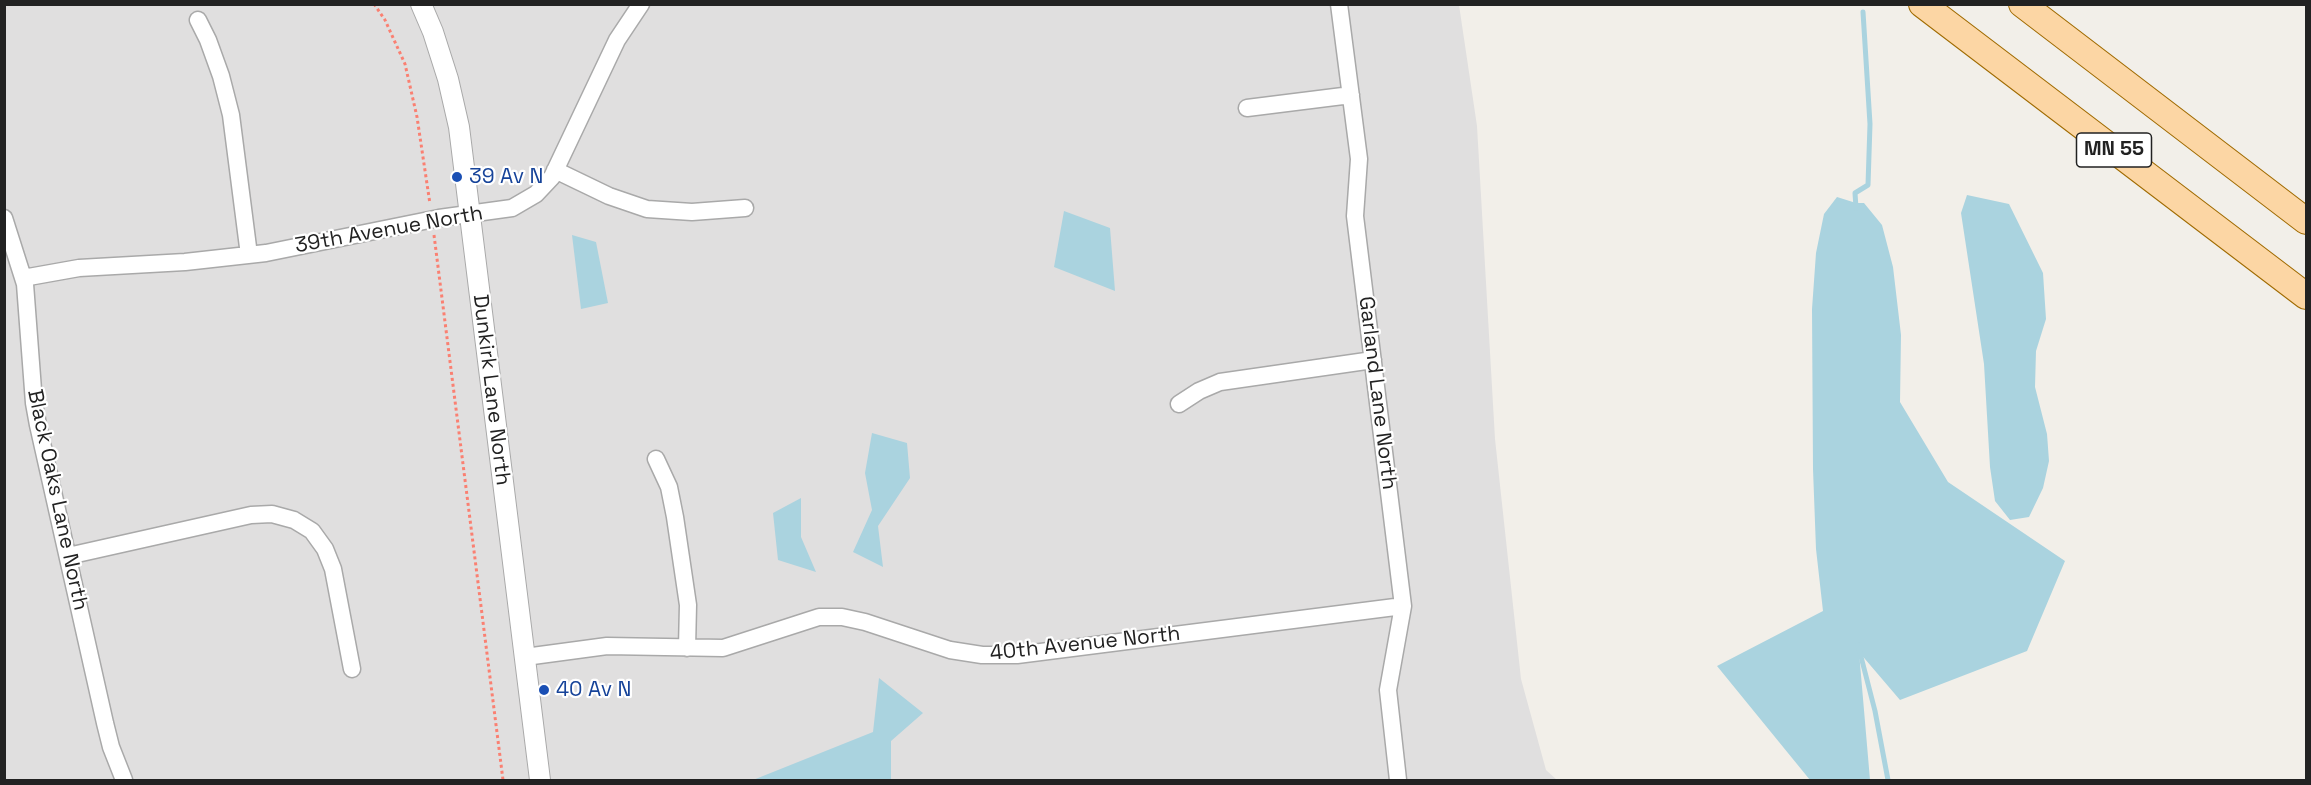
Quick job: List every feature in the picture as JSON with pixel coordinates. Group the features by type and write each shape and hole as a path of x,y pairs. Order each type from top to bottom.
{"main road":[{"name":"MN 55","path":"1922,4 2307,296"},
{"name":"MN 55","path":"2022,4 2307,221"}],"street":[{"name":"Dunkirk Lane North","path":"421,4 433,32 448,79 459,127 540,780"},
{"name":"39th Avenue North","path":"23,278 79,268 185,262 249,255 347,238 432,219 499,210 525,202 552,177 617,40 640,4"},
{"name":"Garland Lane North","path":"1339,4 1359,159 1355,216 1403,606 1388,690 1398,780"},
{"path":"198,20 221,76 231,116 249,255"},
{"path":"1247,108 1351,95"},
{"path":"555,170 609,196 647,209 692,212 745,208"},
{"name":"Black Oaks Lane North","path":"4,218 23,278 29,315 34,403 111,747 124,780"},
{"path":"1179,405 1220,382 1373,360"},
{"path":"656,459 669,487 675,517 688,605 687,648"},
{"path":"68,556 251,515 272,514 294,520 312,531 325,549 333,569 351,669"},
{"name":"40th Avenue North","path":"525,657 607,646 723,648 819,617 865,622 950,650 982,655 1017,655 1403,606"}],"path":[{"path":"374,4 385,20 405,64 417,117 503,780"}],"shaded area":[{"path":"5,5 1459,5 1477,126 1495,439 1521,679 1546,770 1557,780 5,780"}],"water":[{"path":"1967,195 2009,204 2043,273 2046,319 2036,351 2035,387 2047,434 2049,461 2043,488 2029,517 2010,520 1995,501 1990,467 1984,364 1961,213"},
{"path":"1837,197 1864,203 1882,225 1893,267 1901,335 1900,402 1948,482 2065,561 2027,651 1900,700 1859,652 1870,780 1810,780 1717,666 1823,611 1816,549 1813,469 1812,309 1816,253 1824,214"},
{"path":"1064,211 1110,228 1115,291 1054,267"},
{"path":"572,235 596,242 608,303 581,309"},
{"path":"872,433 907,443 910,478 878,526 883,567 853,552 872,510 865,473"},
{"path":"801,498 801,537 816,572 778,560 773,513"},
{"path":"879,678 923,713 891,741 891,780 753,780 873,732"}],"waterway":[{"path":"1856,208 1855,193 1868,185 1870,124 1863,12"},
{"path":"1858,645 1875,711 1888,780"}],"place":[{"name":"39 Av N","path":"457,177"},
{"name":"40 Av N","path":"544,690"}]}
